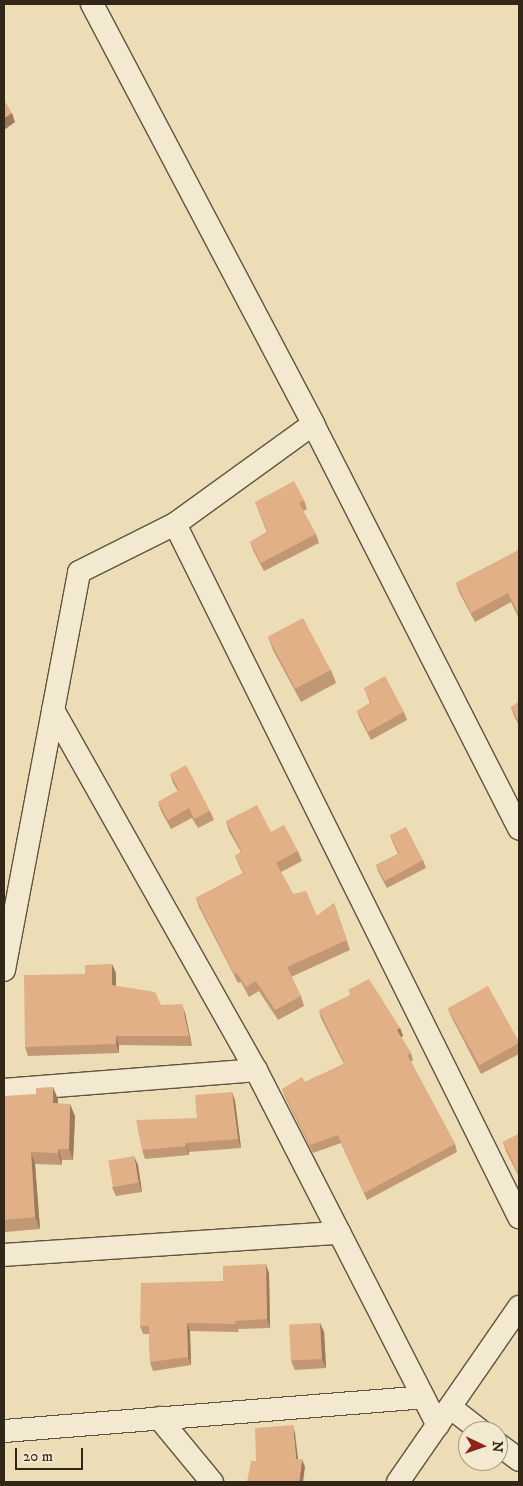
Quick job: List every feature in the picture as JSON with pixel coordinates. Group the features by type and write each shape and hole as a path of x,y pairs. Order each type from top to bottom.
{"street":[{"path":"92,4 312,424 519,828"},
{"path":"4,970 79,572 175,524 312,424"},
{"path":"175,524 519,1216"},
{"path":"53,710 256,1070 423,1396 444,1416 458,1422"},
{"path":"4,1090 256,1070"},
{"path":"4,1255 339,1233"},
{"path":"398,1482 519,1307"},
{"path":"4,1431 423,1396"},
{"path":"159,1418 212,1482"},
{"path":"508,1452 519,1460"}],"building":[{"path":"4,100 12,113 4,118"},
{"path":"294,481 304,500 299,503 316,534 261,563 250,542 268,532 255,502"},
{"path":"519,550 519,615 508,593 471,613 456,583"},
{"path":"303,618 331,670 295,689 268,637"},
{"path":"385,676 404,712 368,732 357,711 371,703 364,688"},
{"path":"519,702 519,722 511,707"},
{"path":"186,765 210,811 194,819 189,808 168,820 158,802 179,790 170,774"},
{"path":"257,805 271,832 284,825 298,851 276,863 293,894 306,891 317,916 334,903 347,940 287,967 301,996 275,1010 256,981 246,987 237,973 234,974 196,898 244,873 235,856 242,852 226,821"},
{"path":"406,827 423,860 385,881 376,865 399,853 390,835"},
{"path":"112,964 112,985 155,992 161,1005 182,1004 189,1036 116,1036 116,1044 25,1047 24,975 85,974 85,965"},
{"path":"369,979 400,1028 397,1030 411,1053 407,1055 455,1144 364,1193 338,1135 310,1145 282,1089 302,1077 305,1082 345,1064 319,1010 350,995 348,990"},
{"path":"488,986 519,1043 479,1065 448,1008"},
{"path":"53,1087 53,1103 70,1104 69,1149 58,1149 58,1153 31,1152 35,1217 4,1220 4,1096 36,1094 36,1088"},
{"path":"232,1092 238,1139 186,1143 186,1146 142,1150 136,1120 197,1118 195,1095"},
{"path":"519,1134 519,1175 503,1142"},
{"path":"134,1156 139,1183 113,1187 108,1161"},
{"path":"266,1264 267,1319 235,1321 235,1324 187,1323 188,1357 150,1362 149,1326 140,1326 141,1283 223,1281 223,1266"},
{"path":"320,1323 322,1359 291,1361 289,1325"},
{"path":"293,1425 296,1459 302,1459 299,1482 247,1482 251,1461 256,1461 255,1428"}]}
